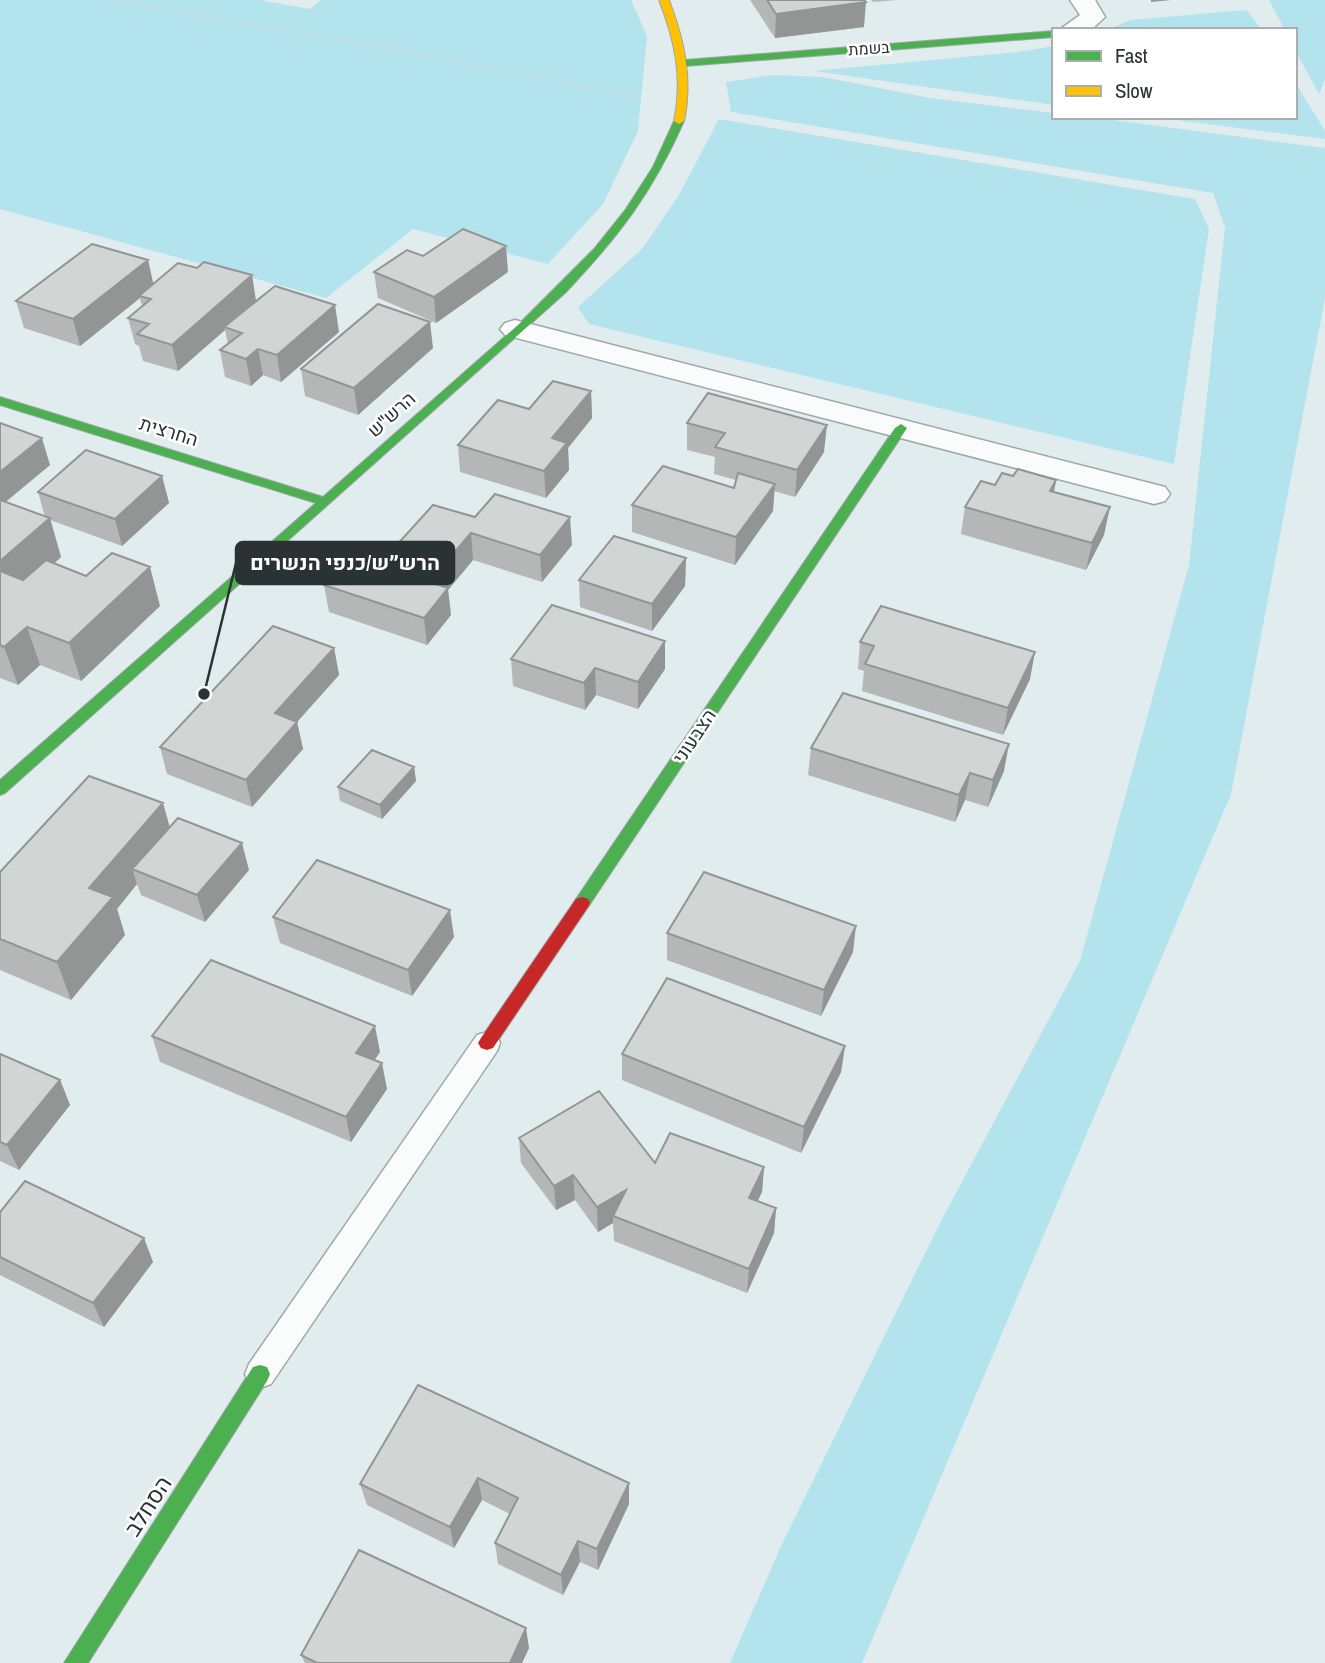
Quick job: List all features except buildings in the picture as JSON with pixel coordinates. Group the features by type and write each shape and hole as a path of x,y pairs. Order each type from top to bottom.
{"street":[{"name":"הרש''ש","path":"0,789 326,502 515,329 621,226 654,178 674,136 683,106 685,63 677,31 664,0"},
{"path":"1076,28 1093,17 1082,0"},
{"name":"בשמת","path":"685,63 1052,34"},
{"path":"515,329 1154,494"},
{"name":"החרצית","path":"0,401 326,502"},
{"name":"הצבעוני","path":"487,1043 901,429"},
{"name":"הסחלב","path":"75,1663 260,1374"}],"lane":[{"path":"260,1374 487,1043"}],"path":[{"path":"111,0 379,47 683,106"}],"shaded area":[{"path":"0,0 259,0 310,9 321,0 631,0 647,36 638,131 603,204 548,264 413,229 326,298 0,209"},
{"path":"1269,0 1325,0 1325,79 1319,94 1297,54 1297,28 1284,28"},
{"path":"1247,10 1260,28 1112,28 1130,20"},
{"path":"1052,46 1052,105 814,71 1018,52"},
{"path":"773,75 823,77 930,98 1052,113 1052,119 1105,119 1325,148 1325,298 1231,794 862,1663 730,1663 781,1546 941,1221 1080,961 1189,565 1225,227 1213,193 731,112 726,82"},
{"path":"1297,85 1325,131 1325,139 1169,119 1297,119"},
{"path":"719,119 1195,199 1209,229 1174,464 589,324 578,307 642,249 679,195"}],"traffic: fast":[{"path":"685,63 1052,34"},
{"path":"0,789 561,291 598,252 631,211 658,167 679,121"},
{"path":"0,401 326,502"},
{"path":"582,903 901,428"},
{"path":"75,1663 260,1374"}],"traffic: slow":[{"path":"664,0 682,59 684,90 679,121"}],"traffic: jam":[{"path":"487,1043 582,903"}],"place":[{"name":"הרש״ש/כנפי הנשרים","path":"204,694"}]}
